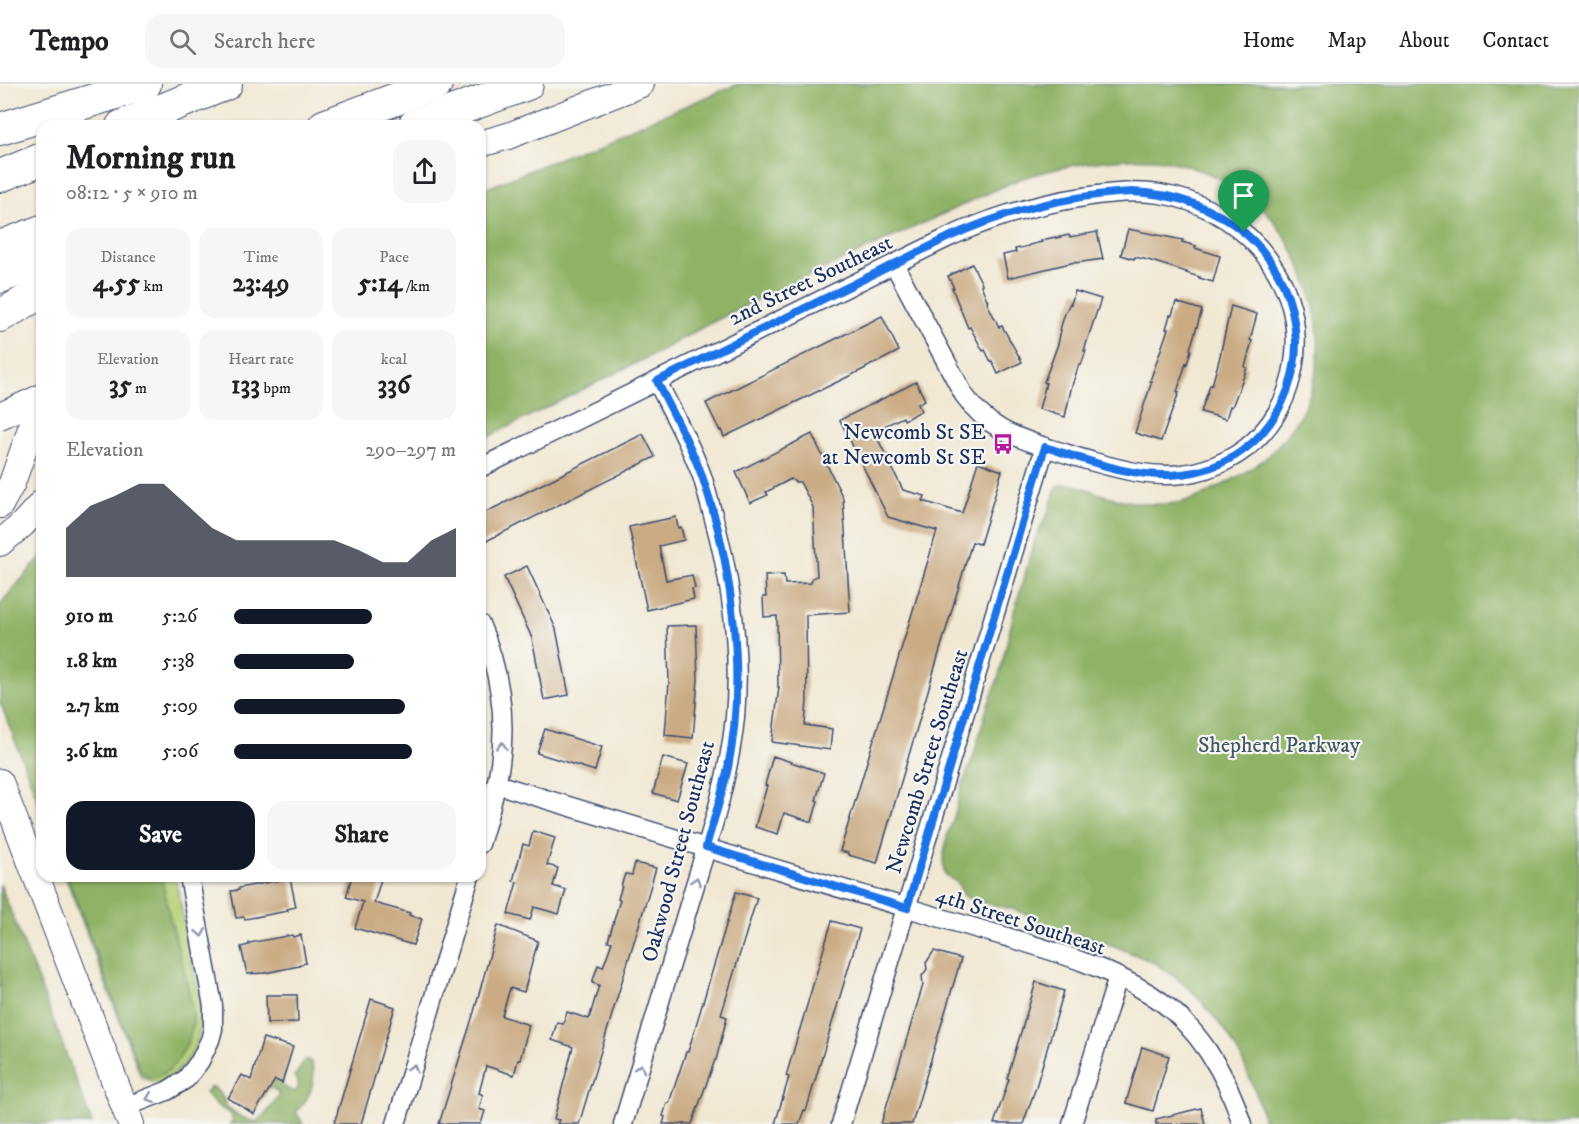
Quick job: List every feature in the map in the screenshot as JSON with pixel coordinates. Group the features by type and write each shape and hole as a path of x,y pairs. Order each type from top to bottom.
{"highway":[{"path":"0,129 145,84"},
{"path":"137,120 226,84"},
{"path":"340,120 436,84"},
{"path":"430,120 527,84"},
{"path":"0,176 36,161"},
{"path":"0,247 36,233"},
{"path":"0,277 36,263"},
{"path":"0,316 36,295"}],"main road":[{"path":"486,142 508,136 641,84"},
{"path":"486,149 508,136"},
{"path":"0,416 36,400"},
{"path":"0,505 12,483 36,414"},
{"path":"0,543 36,510"},
{"path":"0,782 36,876"},
{"path":"38,882 128,1116"}],"street":[{"name":"2nd Street Southeast","path":"486,465 894,264 973,226 1007,214 1067,200 1117,193 1147,192 1178,198 1206,208 1244,232 1267,256 1283,284 1293,315 1296,348 1291,381 1285,397 1278,412 1257,438 1237,454 1215,466 1182,474 1165,475 1119,469 1045,447"},
{"path":"894,264 964,395 973,407 1000,430 1045,447"},
{"name":"Oakwood Street Southeast","path":"623,1124 727,772 733,735 736,679 734,626 719,537 701,475 657,381"},
{"name":"Newcomb Street Southeast","path":"841,1124 1045,447"},
{"path":"486,641 493,661 501,704 502,749 486,825"},
{"name":"4th Street Southeast","path":"496,784 1051,950 1118,977 1151,995 1172,1010 1190,1028 1205,1046 1223,1076 1238,1108 1242,1124"},
{"path":"128,1116 186,1079 200,1061 213,1029 213,1006 190,882"},
{"path":"396,1124 468,882"},
{"path":"1072,1124 1118,977"}],"green space":[{"name":"Shepherd Parkway","path":"738,84 1579,84 1579,1124 1265,1124 1256,1093 1227,1033 1196,995 1175,977 1155,963 1117,947 1048,926 1013,909 972,900 964,896 957,882 946,876 944,871 943,859 947,836 999,676 1015,608 1035,540 1059,485 1076,486 1137,503 1173,503 1196,498 1264,460 1289,432 1305,406 1317,365 1317,322 1313,302 1298,261 1288,242 1267,212 1242,190 1198,170 1155,159 1085,163 1017,180 760,298 486,438 486,189"},
{"path":"36,563 36,795 0,702 0,604"},
{"path":"67,882 176,882 200,1002 200,1029 198,1040 189,1058 162,1085 141,1077"},
{"path":"69,882 162,882 188,988 192,1010 192,1030 183,1052 169,1070 156,1077 150,1077 140,1070"},
{"path":"0,884 60,1037 92,1124 0,1124"},
{"path":"306,1060 309,1060 311,1064 313,1074 308,1096 296,1112 303,1124 229,1124 233,1122 231,1114 219,1107 205,1093 214,1087 226,1106 241,1117 255,1122 265,1115 279,1095 277,1091 254,1079 280,1076 283,1086 294,1092 299,1085 294,1076"}],"building":[{"path":"1128,229 1183,240 1182,242 1196,246 1195,248 1220,256 1213,282 1148,260 1121,255"},
{"path":"1097,232 1103,259 1075,262 1008,278 1003,255 1016,252 1015,249 1042,242 1041,240"},
{"path":"972,264 999,327 1002,326 1022,362 998,374 970,327 968,328 948,276"},
{"path":"1075,291 1101,299 1084,351 1086,351 1071,389 1065,417 1039,409 1046,383 1044,382 1058,344 1064,316"},
{"path":"1176,302 1202,310 1177,391 1179,392 1161,441 1135,433 1168,329 1166,329 1170,315 1172,315"},
{"path":"1231,306 1257,314 1245,367 1247,368 1226,419 1201,412 1210,385 1212,385"},
{"path":"882,316 899,351 724,437 706,403"},
{"path":"916,382 925,400 918,404 921,411 874,431 903,490 925,496 923,501 962,513 978,462 1002,471 980,544 972,542 877,863 840,851 937,531 888,517 840,420"},
{"path":"643,434 655,457 486,541 486,512"},
{"path":"812,434 843,498 850,612 806,615 805,725 832,729 830,750 772,742 779,687 777,616 764,617 765,576 784,575 785,584 811,583 812,578 817,576 813,507 800,482 791,479 766,492 768,495 750,503 736,472"},
{"path":"676,517 684,540 659,546 666,580 692,575 695,588 692,589 694,599 647,610 629,527"},
{"path":"527,566 556,629 569,695 544,700 532,638 504,577"},
{"path":"696,625 698,680 693,738 665,735 669,682 667,626"},
{"path":"545,729 602,747 595,771 537,753"},
{"path":"773,756 824,773 812,822 784,813 778,834 755,827"},
{"path":"663,757 688,764 677,800 653,793"},
{"path":"533,831 555,838 547,865 558,868 553,886 566,890 559,914 534,907 530,920 508,914 517,882 513,881 523,844 529,846"},
{"path":"635,863 656,868 648,895 579,1124 557,1124 559,1120 554,1119 573,1047 552,1040 557,1022 563,1024 567,1012 589,1019 599,985 592,983 598,965 603,967 612,942 608,941 625,874 632,875"},
{"path":"270,882 291,882 296,907 287,909 288,911 245,919 244,917 236,918 231,891 239,890 239,888"},
{"path":"350,882 380,882 374,903 410,913 409,915 422,919 413,945 355,928 363,902 346,897"},
{"path":"736,892 757,898 721,1015 727,1017 716,1060 692,1124 663,1124 667,1103 669,1103 686,1052 688,1052"},
{"path":"832,921 860,929 806,1111 804,1110 799,1124 775,1124 789,1077 786,1076"},
{"path":"498,925 538,941 524,992 510,988 502,1016 529,1025 520,1060 518,1060 514,1075 486,1066 479,1093 483,1095 479,1109 485,1111 481,1124 439,1124 474,1012"},
{"path":"292,935 293,937 301,935 306,963 265,973 247,974 241,947 249,943"},
{"path":"934,951 961,959 912,1124 881,1124 923,985 922,976 927,969 926,963"},
{"path":"1036,982 1064,991 1036,1087 1023,1124 994,1124 1009,1079 1007,1079"},
{"path":"266,995 297,995 298,1022 267,1023"},
{"path":"371,999 395,1007 361,1124 334,1124"},
{"path":"263,1038 293,1047 282,1083 275,1080 254,1114 228,1098 242,1075 251,1080"},
{"path":"1142,1047 1169,1056 1153,1111 1126,1103"},
{"path":"1201,1108 1205,1124 1156,1124 1156,1119"}],"place":[{"name":"Newcomb St SE at Newcomb St SE","path":"1003,444"}],"route":[{"path":"1147,192 1192,202 1219,215 1244,232 1256,243 1276,269 1293,315 1296,348 1294,365 1291,381 1278,412 1268,426 1244,450 1215,466 1182,474 1165,475 1119,469 1045,447 907,908 706,847 727,772 733,735 736,679 734,626 719,537 701,475 657,381 949,237 998,217 1032,207 1102,194 1147,192"}]}
